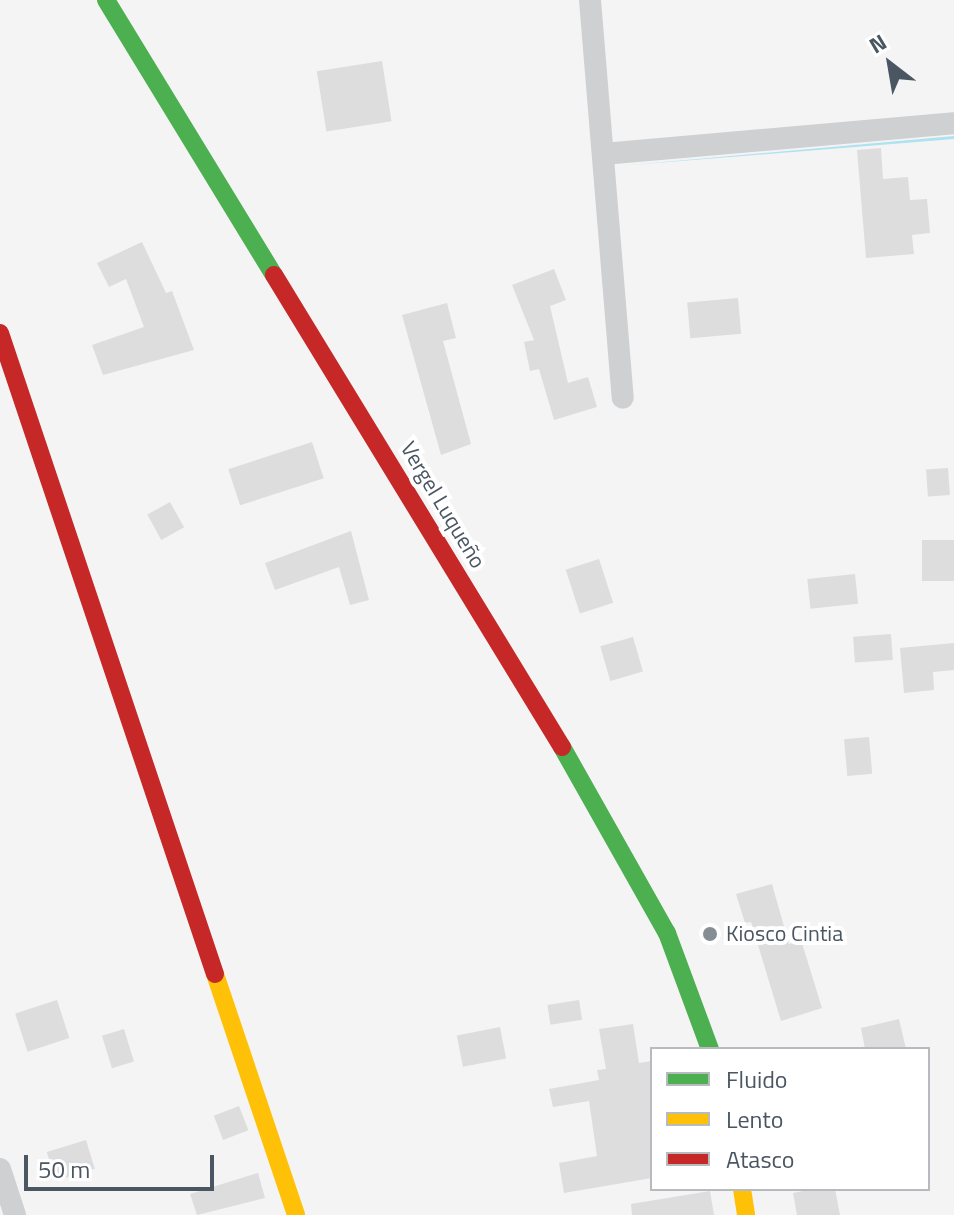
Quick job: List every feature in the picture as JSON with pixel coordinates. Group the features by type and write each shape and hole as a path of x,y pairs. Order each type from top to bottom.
{"main road":[{"name":"Vergel Luqueño","path":"106,0 579,775 667,933 709,1047"},
{"path":"0,333 296,1215"},
{"path":"742,1191 746,1215"}],"street":[{"path":"590,0 623,398"},
{"path":"603,154 954,123"},
{"path":"0,1169 15,1215"}],"water":[{"path":"954,136 954,139 619,166"}],"building":[{"path":"382,61 392,121 326,132 317,71"},
{"path":"881,148 883,179 908,177 910,200 927,199 930,233 912,235 914,254 866,258 857,150"},
{"path":"142,242 166,293 172,291 194,350 103,375 92,345 144,327 126,279 109,287 97,263"},
{"path":"554,269 566,300 550,306 568,383 588,377 597,407 554,420 539,369 530,371 524,342 534,340 512,285"},
{"path":"738,298 741,334 690,338 687,302"},
{"path":"447,303 456,338 443,341 471,444 441,455 402,315"},
{"path":"312,442 324,478 240,505 228,469"},
{"path":"948,468 950,495 928,496 926,470"},
{"path":"170,502 184,527 161,540 147,515"},
{"path":"351,531 369,600 350,605 339,567 275,590 265,563"},
{"path":"922,540 954,540 954,581 922,581"},
{"path":"599,559 613,603 580,614 566,570"},
{"path":"855,574 858,604 810,609 807,579"},
{"path":"891,634 893,660 855,663 853,637"},
{"path":"633,637 643,672 610,681 600,646"},
{"path":"954,643 954,670 933,672 934,690 904,693 900,648"},
{"path":"869,737 872,774 847,776 844,739"},
{"path":"772,884 789,944 801,940 822,1008 781,1021 751,922 745,923 736,894"},
{"path":"57,1000 69,1038 28,1052 15,1014"},
{"path":"579,1000 582,1020 551,1025 547,1005"},
{"path":"899,1019 906,1047 865,1047 861,1028"},
{"path":"633,1024 639,1063 650,1061 650,1178 564,1193 559,1163 597,1156 589,1101 553,1107 549,1089 599,1080 597,1070 606,1069 599,1029"},
{"path":"500,1027 506,1058 463,1067 457,1035"},
{"path":"124,1029 134,1062 112,1068 102,1036"},
{"path":"239,1106 248,1130 223,1140 214,1116"},
{"path":"86,1140 95,1169 56,1181 47,1152"},
{"path":"258,1173 265,1198 197,1215 190,1194"},
{"path":"710,1191 714,1215 632,1215 631,1204"},
{"path":"835,1191 840,1215 797,1215 793,1193"}],"traffic: fast":[{"path":"106,0 274,275"},
{"path":"562,747 667,933 709,1047"}],"traffic: slow":[{"path":"215,974 296,1215"},
{"path":"742,1191 746,1215"}],"traffic: jam":[{"path":"274,275 562,747"},
{"path":"0,333 215,974"}],"place":[{"name":"Kiosco Cintia","path":"710,934"}]}
